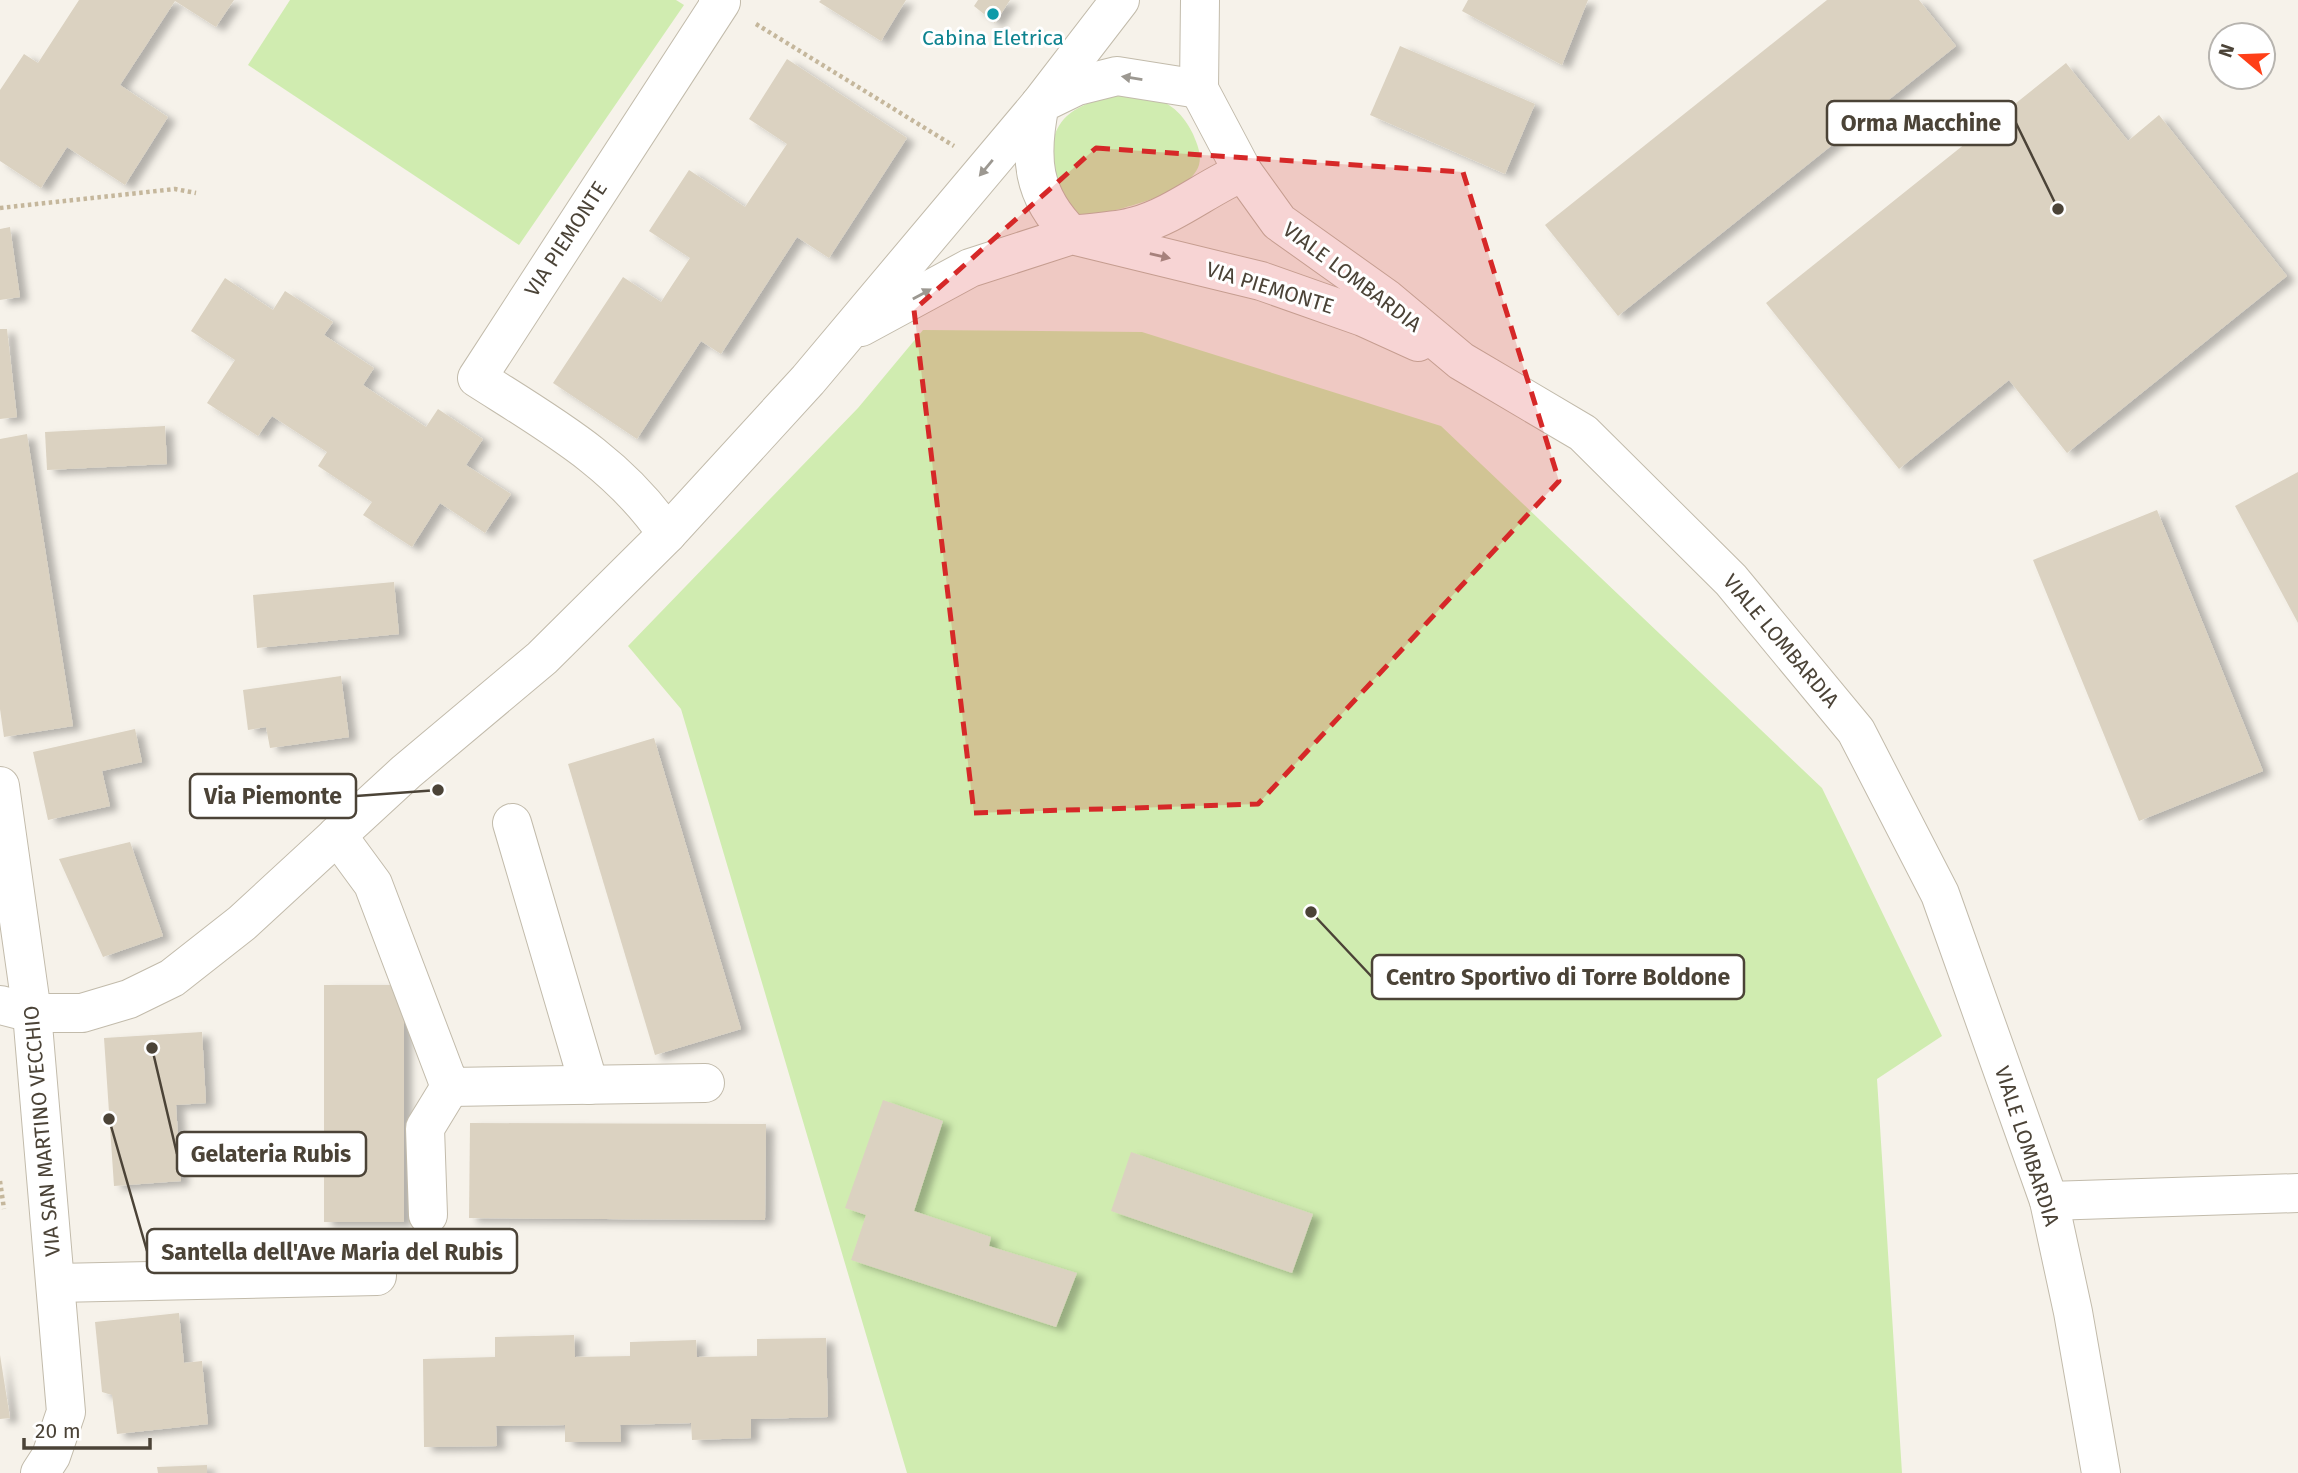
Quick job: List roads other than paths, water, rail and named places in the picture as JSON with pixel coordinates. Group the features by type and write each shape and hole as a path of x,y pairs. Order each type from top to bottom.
{"street":[{"path":"16,1009 82,1013 129,999 172,978 242,923 406,772 542,658 667,534 808,380 1040,104 1121,0"},
{"name":"VIALE LOMBARDIA","path":"1200,0 1199,89 1243,172 1279,222 1387,299 1461,361 1583,433 1731,580 1856,731 1940,894 2049,1201 2073,1312 2101,1473"},
{"name":"VIA PIEMONTE","path":"667,534 647,505 587,448 477,378 719,1"},
{"path":"1040,104 1077,86 1117,76 1199,89"},
{"path":"1040,104 1032,144 1036,180 1058,222 1072,235"},
{"path":"841,338 970,268 1072,235 1136,227 1176,209 1212,185 1243,172"},
{"name":"VIA PIEMONTE","path":"1072,235 1261,281 1363,317 1461,361"},
{"name":"VIA SAN MARTINO VECCHIO","path":"0,786 16,1009 56,1283 66,1412 51,1456 40,1473"},
{"path":"513,823 589,1085"},
{"path":"337,835 373,884 450,1087"},
{"path":"450,1087 705,1083"},
{"path":"428,1215 425,1128 450,1087"},
{"path":"2049,1201 2298,1194"},
{"path":"56,1283 377,1276"}],"place":[{"name":"Cabina Eletrica","path":"993,14"},
{"name":"Orma Macchine","path":"2058,209"},
{"name":"Via Piemonte","path":"438,790"},
{"name":"Centro Sportivo di Torre Boldone","path":"1311,912"},
{"name":"Gelateria Rubis","path":"152,1048"},
{"name":"Santella dell'Ave Maria del Rubis","path":"109,1119"}]}
